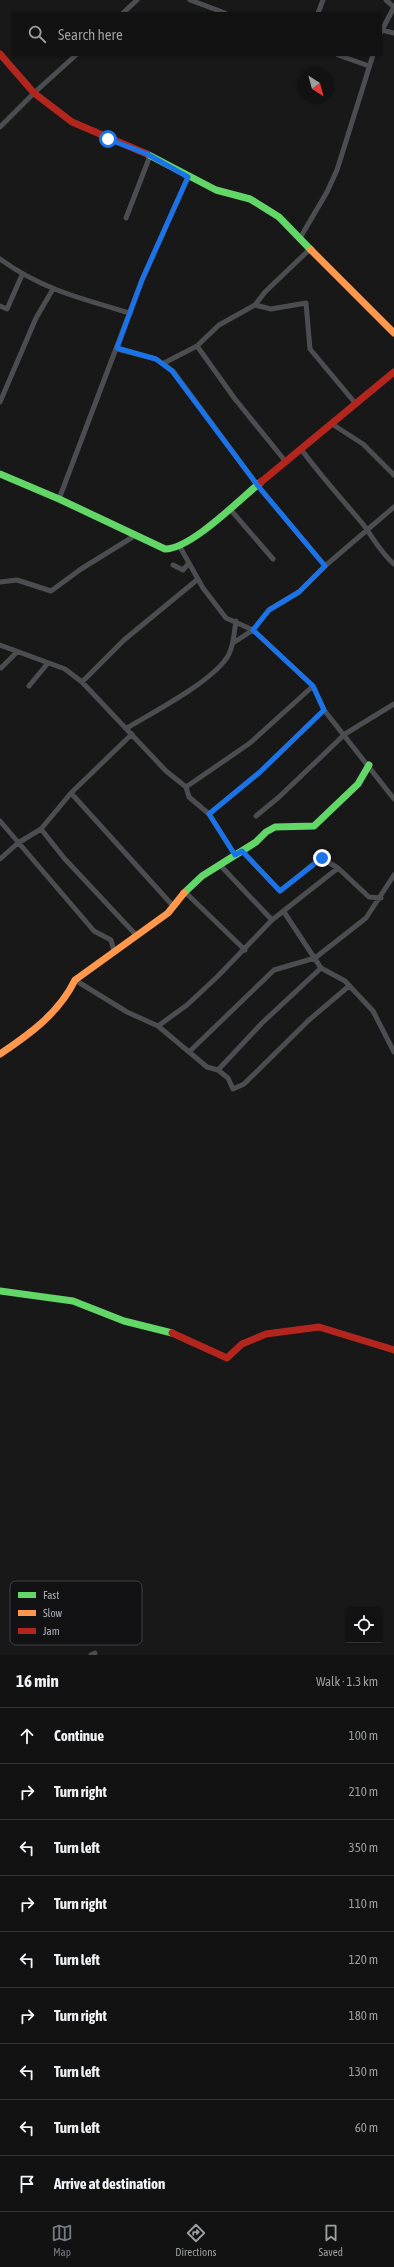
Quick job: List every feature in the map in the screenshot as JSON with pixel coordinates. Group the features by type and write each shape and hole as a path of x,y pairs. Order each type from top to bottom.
{"street":[{"path":"124,12 137,0"},
{"path":"190,0 222,12"},
{"path":"318,12 323,0"},
{"path":"386,0 394,7 382,31 394,33"},
{"path":"0,54 34,93 72,122 150,156 188,177 216,190 250,199 280,217 394,333"},
{"path":"0,127 34,93 75,56"},
{"path":"341,56 369,66"},
{"path":"300,238 328,192 337,170 373,56"},
{"path":"126,218 150,156"},
{"path":"60,499 142,280 188,177"},
{"path":"164,363 197,346 219,325 255,305 265,292 311,248"},
{"path":"0,259 22,275 53,289 130,314"},
{"path":"0,306 8,309 22,275"},
{"path":"0,402 36,318 53,289"},
{"path":"255,305 272,310 306,303 310,349 356,404"},
{"path":"197,346 235,399 286,462"},
{"path":"117,348 156,359 164,363 192,395 258,486 325,566"},
{"path":"0,474 60,499 166,549 180,547 230,509 394,372"},
{"path":"332,424 362,444 394,475"},
{"path":"302,449 325,481 385,556 394,564"},
{"path":"233,643 253,630 269,610 299,592 325,566 367,532 394,507"},
{"path":"230,509 272,559"},
{"path":"0,582 17,580 51,590 81,569 136,535"},
{"path":"180,547 198,579 226,618 236,621 253,630 313,686 324,710 345,734 394,799"},
{"path":"173,565 183,570 189,563"},
{"path":"82,682 124,640 198,579"},
{"path":"127,728 206,678 218,668 228,655 233,643 236,621"},
{"path":"0,645 65,669 82,682 166,771 186,786 189,797 209,814 235,855"},
{"path":"1,668 17,652"},
{"path":"29,686 48,663"},
{"path":"186,786 250,743 313,686"},
{"path":"256,816 279,797 345,734 394,704"},
{"path":"209,814 260,772 324,710"},
{"path":"0,859 18,843 42,829 71,793 132,734"},
{"path":"0,1054 33,1032 71,990 75,980 137,936 174,907 185,892 202,876 242,851 275,827 314,826 358,784 369,765"},
{"path":"71,793 174,907"},
{"path":"0,821 94,931 111,940 114,952"},
{"path":"42,829 64,858 137,936"},
{"path":"242,851 280,891 322,858 338,868 369,896 381,898"},
{"path":"220,865 272,920"},
{"path":"158,1026 187,1005 245,950 272,920 338,868"},
{"path":"189,1052 274,970 315,958 366,918 381,898 394,875"},
{"path":"185,892 245,950"},
{"path":"284,912 321,968 345,981 373,1011 394,1052"},
{"path":"218,1070 262,1023 321,968"},
{"path":"75,980 127,1012 158,1026 207,1067 218,1070 228,1078 233,1089 244,1084 309,1020 350,986"},
{"path":"0,1291 73,1301 124,1321 174,1333 227,1358 242,1344 266,1334 319,1327 394,1350"}],"traffic: fast":[{"path":"147,154 216,190 250,199 279,217 311,250"},
{"path":"0,474 59,499 165,549 176,547 201,533 261,482"},
{"path":"184,893 202,876 256,842 266,832 275,827 314,826 358,784 369,765"},
{"path":"0,1291 73,1301 124,1321 172,1333"}],"traffic: slow":[{"path":"311,250 394,333"},
{"path":"0,1054 43,1022 61,1003 75,980 168,913 184,893"}],"traffic: jam":[{"path":"0,54 34,93 72,122 147,154"},
{"path":"261,482 394,372"},
{"path":"172,1333 227,1358 242,1344 266,1334 319,1327 394,1350"}],"route":[{"path":"108,139 147,154 188,177 142,280 117,348 156,359 164,363 172,371 222,435 258,486 325,566 299,592 269,610 253,630 293,665 313,686 324,710 260,772 209,814 219,833 235,855 242,851 280,891 322,858"}]}
